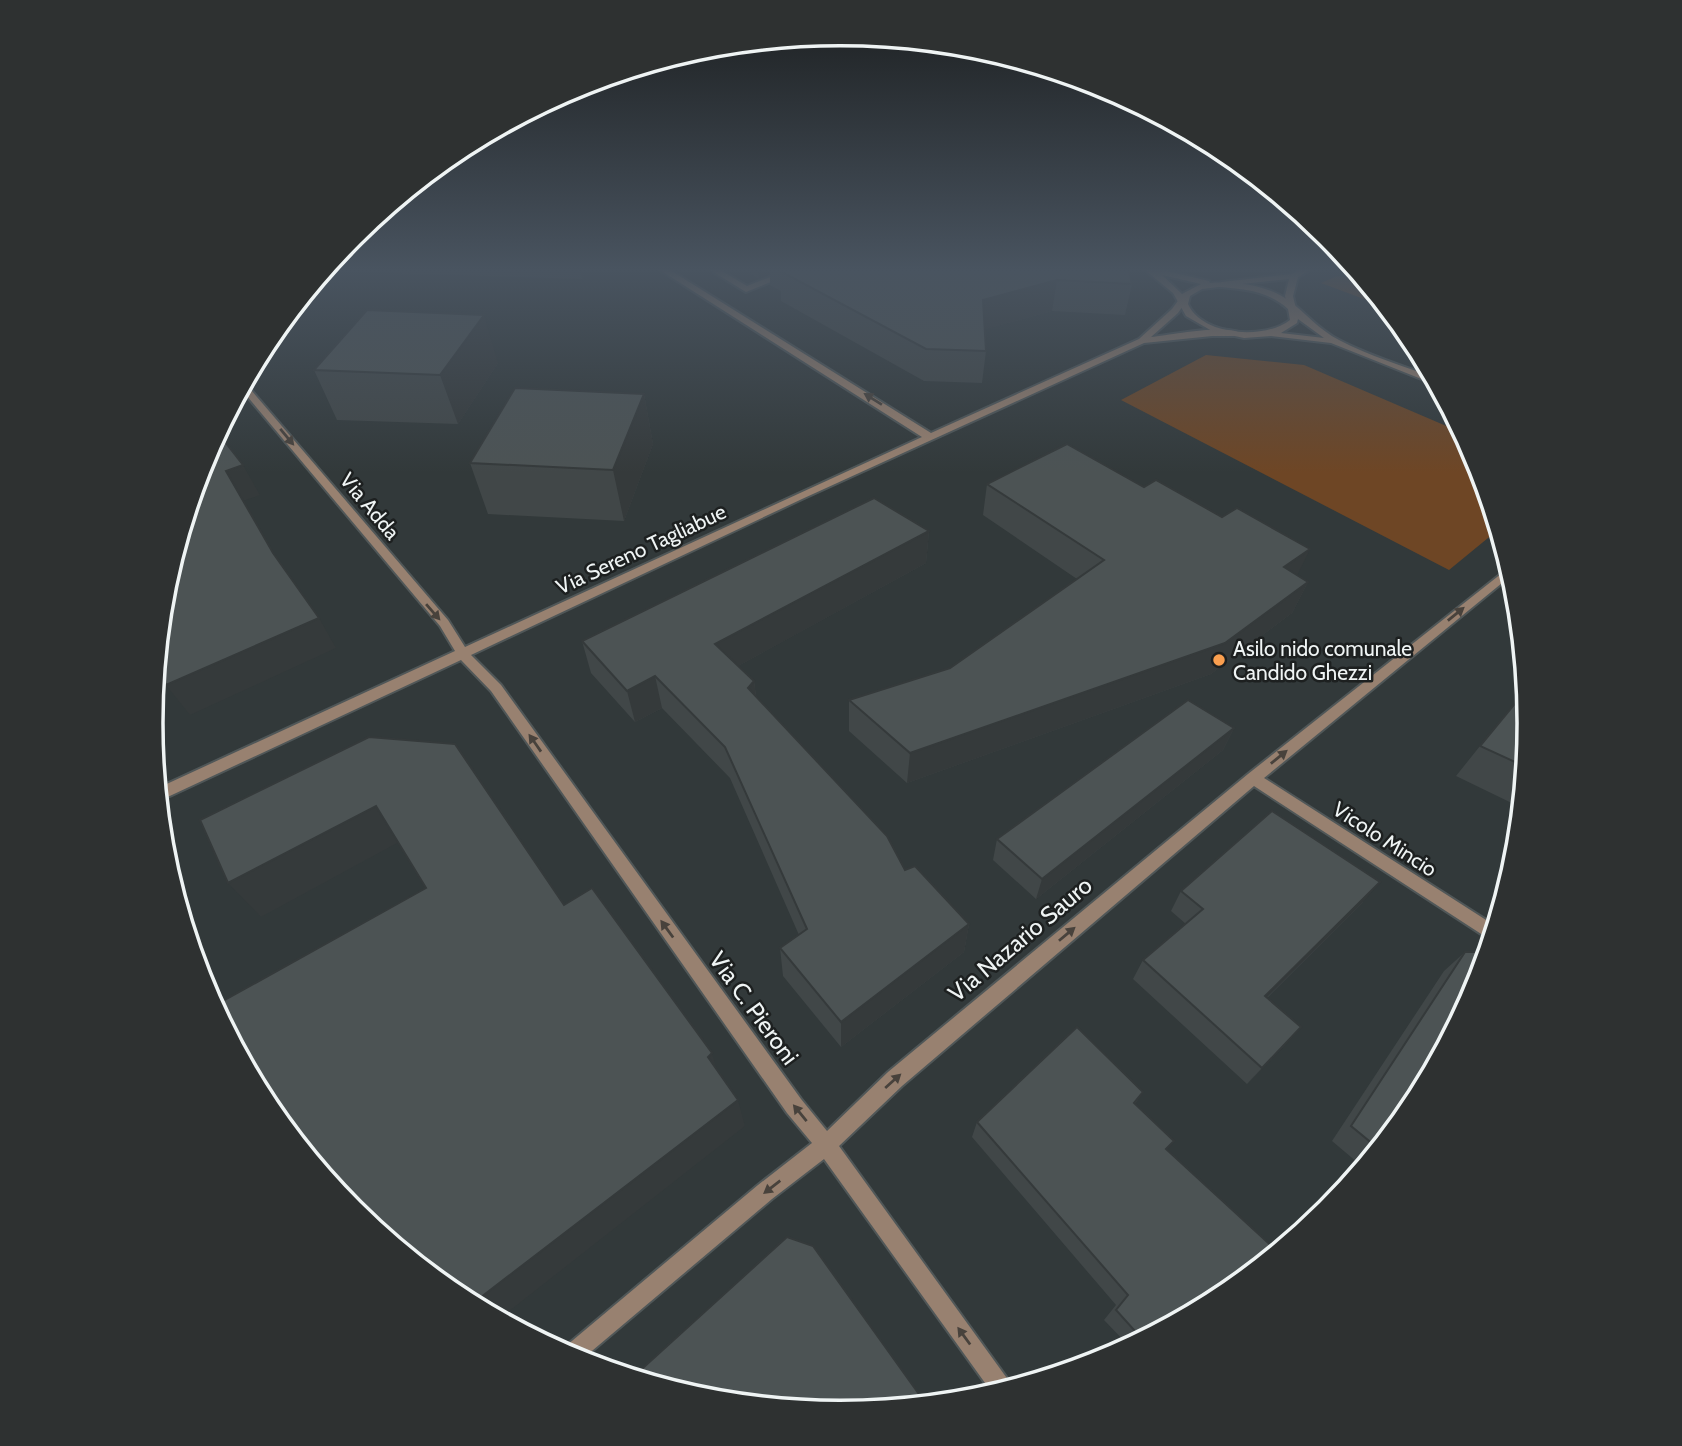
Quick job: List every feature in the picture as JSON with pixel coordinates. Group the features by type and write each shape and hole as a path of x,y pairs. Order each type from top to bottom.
{"street":[{"path":"771,337 930,437"},
{"name":"Via Sereno Tagliabue","path":"1142,341 1146,337"},
{"name":"Via Sereno Tagliabue","path":"167,791 1142,341 1173,337"},
{"path":"1286,337 1336,342"},
{"path":"1328,337 1424,377"},
{"name":"Via Adda","path":"249,393 444,623 463,654"},
{"name":"Via Nazario Sauro","path":"579,1348 765,1192 826,1145 895,1079 1253,778 1502,577"},
{"name":"Via C. Pieroni","path":"463,654 496,688 794,1106 826,1145 997,1381"},
{"name":"Vicolo Mincio","path":"1253,778 1486,929"}],"shaded area":[{"path":"1206,355 1304,365 1451,428 1483,505 1491,535 1449,570 1121,400"}],"building":[{"path":"343,337 468,337 440,375 314,370"},
{"path":"904,337 985,337 986,351 926,349"},
{"path":"515,388 644,394 613,470 470,463"},
{"path":"225,442 243,465 226,471 273,553 319,618 166,685 169,635 187,548 199,505"},
{"path":"1067,444 1144,487 1156,480 1222,517 1237,508 1310,549 1284,567 1308,582 1225,643 910,753 849,700 950,668 1104,560 987,484"},
{"path":"874,498 929,531 715,644 754,681 748,688 887,836 905,870 915,866 969,924 841,1022 780,948 807,929 725,747 655,676 627,691 582,641"},
{"path":"1188,700 1234,728 1042,879 997,839"},
{"path":"1517,701 1517,763 1480,746"},
{"path":"369,737 455,744 564,905 592,888 712,1053 708,1057 738,1100 482,1297 394,1232 332,1170 278,1099 254,1062 223,1001 426,888 376,806 228,883 200,820"},
{"path":"1272,811 1380,882 1265,996 1301,1027 1262,1068 1143,960 1203,909 1181,891"},
{"path":"1465,952 1479,952 1449,1023 1428,1062 1378,1135 1372,1143 1351,1126"},
{"path":"1077,1027 1143,1092 1134,1103 1174,1141 1166,1149 1271,1246 1217,1286 1137,1333 1116,1310 1128,1295 977,1122"},
{"path":"787,1237 813,1246 920,1396 841,1400 753,1395 641,1370"}],"place":[{"name":"Asilo nido comunale Candido Ghezzi","path":"1219,660"}]}
